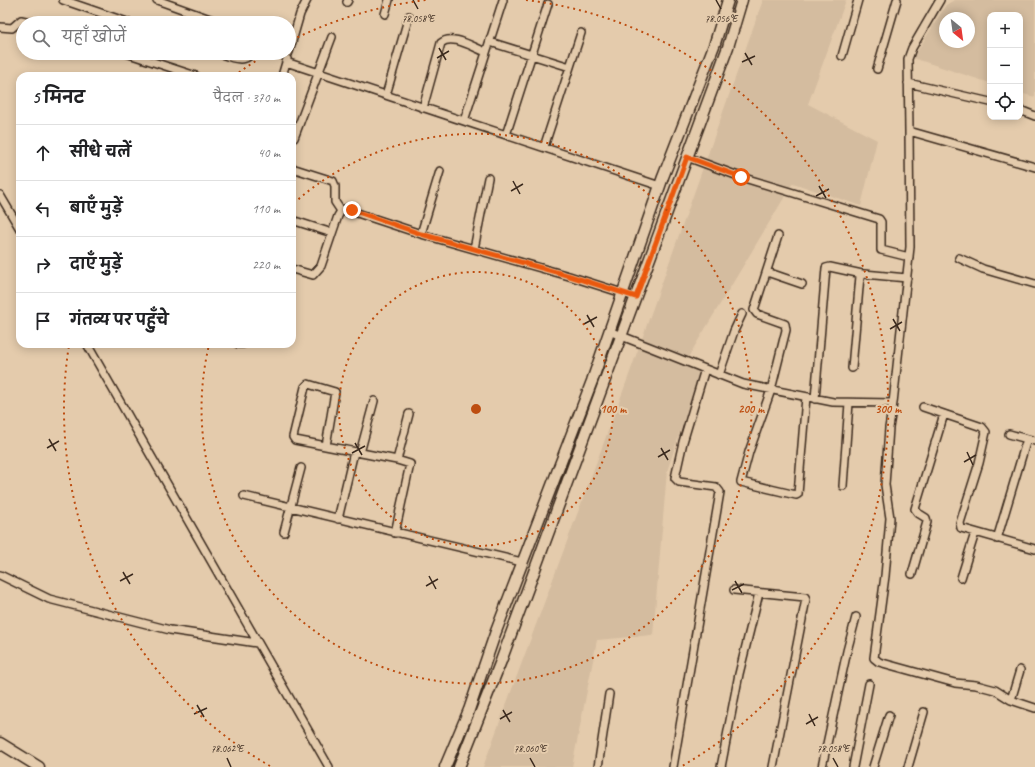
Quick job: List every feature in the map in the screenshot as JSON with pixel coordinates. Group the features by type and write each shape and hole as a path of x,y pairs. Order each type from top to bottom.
{"main road":[{"path":"445,767 469,710 522,562 609,331 660,186 715,43 728,0"},
{"path":"459,767 476,729 636,297 728,47 742,0"},
{"path":"715,43 728,47"},
{"path":"508,600 522,605"},
{"path":"0,743 24,763 39,767"}],"street":[{"path":"63,0 110,16"},
{"path":"157,0 201,16"},
{"path":"296,28 300,14 307,0"},
{"path":"385,14 389,0"},
{"path":"464,121 503,0"},
{"path":"842,56 858,0"},
{"path":"877,69 897,0"},
{"path":"940,0 909,54 909,257 889,428 885,485 890,518 885,576 874,658 879,662 955,683 988,688 1011,700 1035,708"},
{"path":"506,135 548,4"},
{"path":"386,95 409,16"},
{"path":"0,27 12,28 16,24"},
{"path":"544,148 581,33"},
{"path":"296,132 332,37"},
{"path":"423,108 444,40 453,39 486,52"},
{"path":"490,42 570,67"},
{"path":"147,60 184,72"},
{"path":"283,72 286,62 660,186"},
{"path":"908,83 987,101"},
{"path":"1023,111 1035,116"},
{"path":"909,130 1035,167"},
{"path":"687,157 741,177 879,219 881,222 881,250 909,257"},
{"path":"296,169 333,181 336,186 335,202 341,210"},
{"path":"421,234 440,171"},
{"path":"474,249 488,178"},
{"path":"0,195 16,222"},
{"path":"341,210 352,210 421,234 570,276 622,294 636,297"},
{"path":"296,270 313,275 317,273 321,266 341,210"},
{"path":"296,221 332,233"},
{"path":"778,236 754,310 757,314 785,324 786,327 771,390 740,481 796,495 798,494 806,397"},
{"path":"959,258 983,269 1035,284"},
{"path":"815,399 826,268 830,267 862,274 907,278"},
{"path":"767,272 802,284"},
{"path":"852,368 862,274"},
{"path":"719,375 734,331 742,314"},
{"path":"609,331 744,384 833,402 893,403"},
{"path":"89,348 329,767"},
{"path":"673,767 720,492 716,487 679,482 675,478 682,442 705,369"},
{"path":"326,446 335,392 308,384 305,387 293,437 295,440 408,462 410,466 395,532"},
{"path":"338,519 357,452 374,401"},
{"path":"843,486 849,403"},
{"path":"923,407 982,427 986,432 979,463 960,523 962,529 1035,549"},
{"path":"397,460 409,414"},
{"path":"912,574 927,522 926,518 915,509 944,414"},
{"path":"1008,434 1035,441"},
{"path":"997,539 1027,439"},
{"path":"284,532 301,468"},
{"path":"244,496 522,562"},
{"path":"961,578 975,533"},
{"path":"0,575 49,599 163,629 257,643"},
{"path":"734,590 804,597 806,599 773,767"},
{"path":"721,767 739,674 759,593"},
{"path":"822,767 847,651 856,617"},
{"path":"1011,700 1020,670"},
{"path":"853,767 869,684"},
{"path":"598,767 610,694"},
{"path":"908,767 924,712"},
{"path":"873,767 889,715"}],"shaded area":[{"path":"763,0 846,0 808,104 877,140 861,206 793,183 684,364 701,369 667,471 653,635 597,640 572,767 483,767 629,375"},
{"path":"954,0 1035,0 1035,97 1023,94 1023,12 987,12 987,82 913,58 939,16 939,48 975,48 975,12 942,12 946,5"}],"route":[{"path":"352,210 421,234 570,276 622,294 636,297 687,157 741,177"}]}
